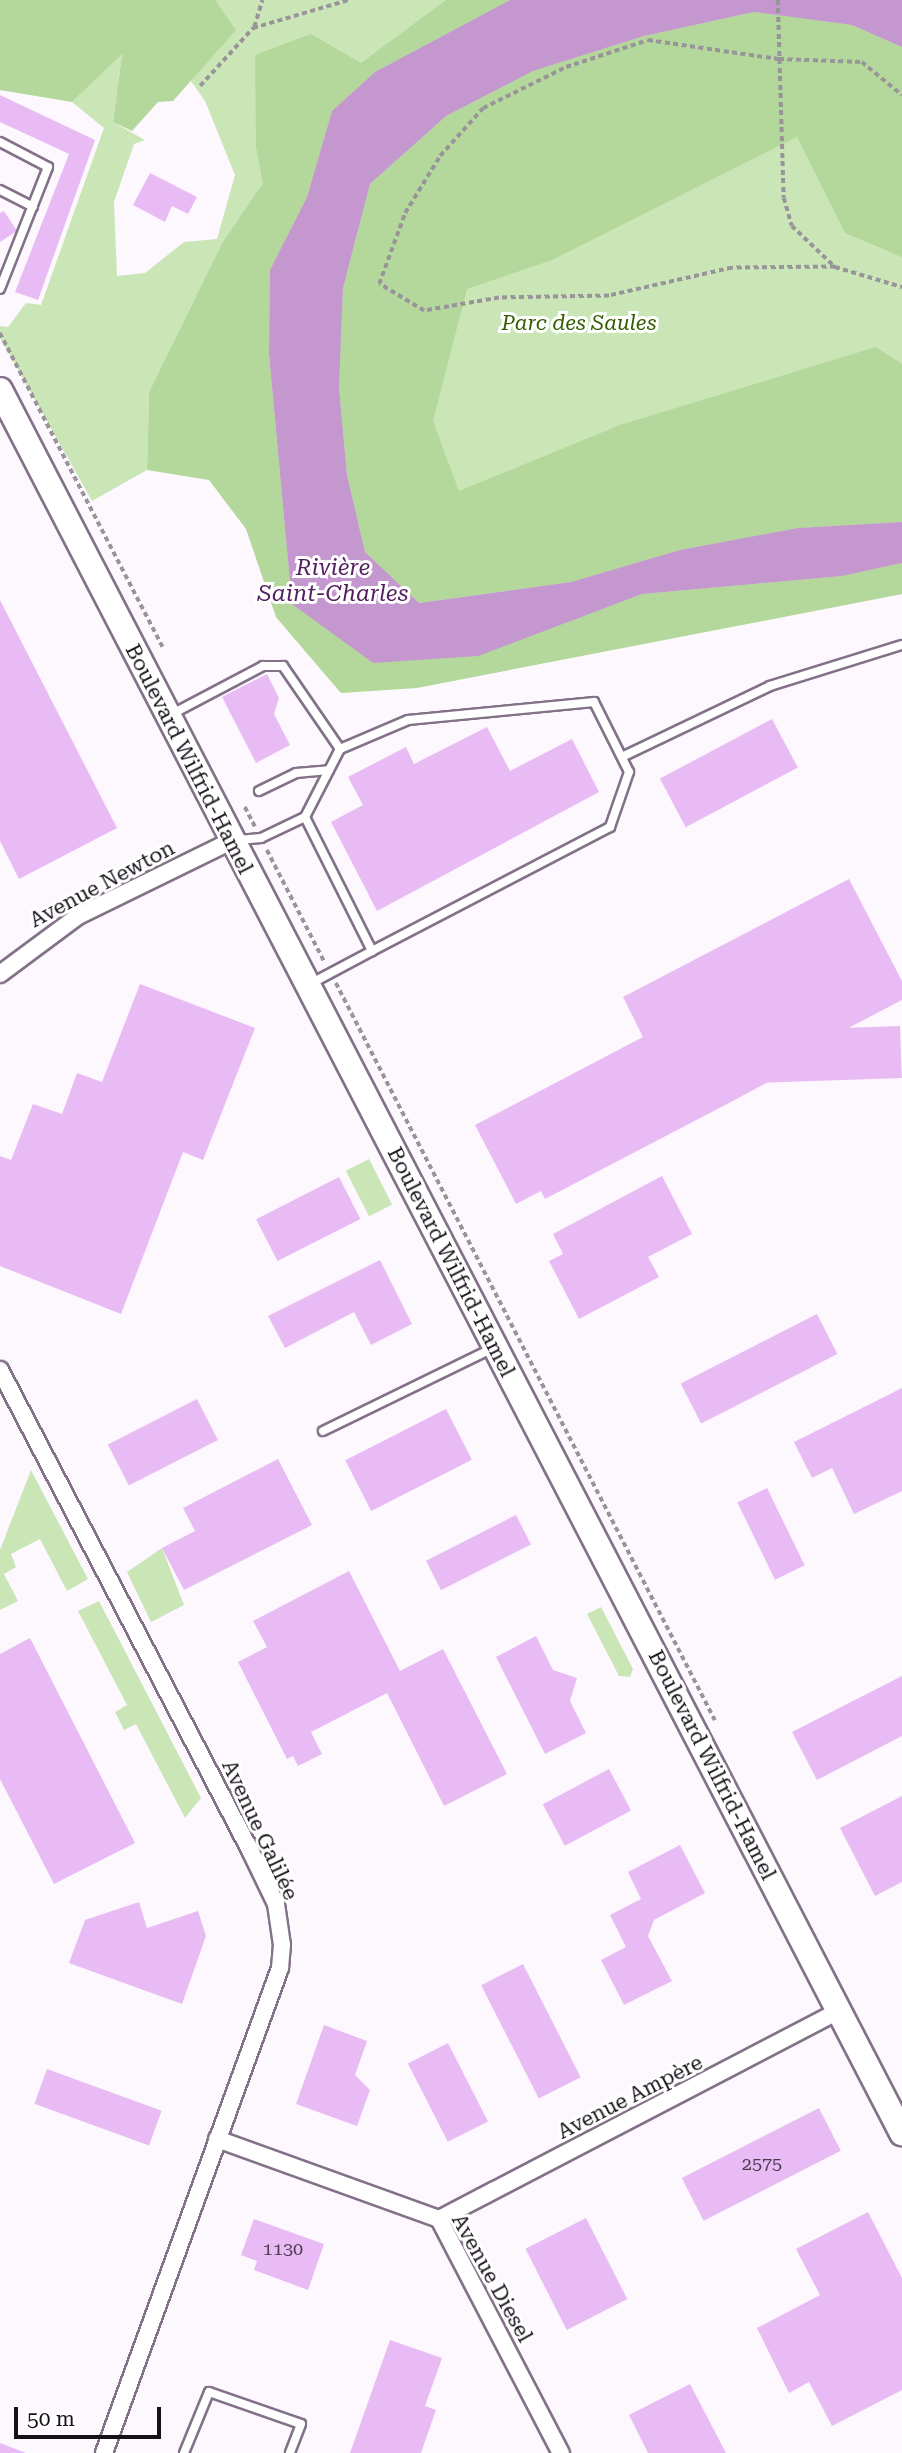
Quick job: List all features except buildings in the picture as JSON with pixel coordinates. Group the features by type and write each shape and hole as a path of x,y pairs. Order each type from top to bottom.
{"main road":[{"name":"Boulevard Wilfrid-Hamel","path":"0,390 231,841 902,2133"}],"street":[{"name":"Avenue Newton","path":"0,974 78,916 231,841"},
{"name":"Avenue Galilée","path":"0,1370 275,1904 280,1968 104,2453"},
{"name":"Avenue Ampère","path":"439,2219 839,2011"},
{"name":"Avenue Diesel","path":"217,2139 439,2219 561,2453"}],"lane":[{"path":"0,142 48,167 0,289"},
{"path":"0,190 33,207"},
{"path":"622,757 770,686 902,645"},
{"path":"167,717 263,666 284,666 340,749"},
{"path":"231,841 261,838 305,817 340,749 408,720 594,702 629,772 610,827 308,986"},
{"path":"259,791 296,773 329,770"},
{"path":"305,817 372,951"},
{"path":"323,1431 495,1347"},
{"path":"184,2453 209,2392 301,2424 290,2453"}],"path":[{"path":"200,86 253,28 262,0"},
{"path":"253,28 349,0"},
{"path":"778,0 776,19 784,198 792,226 835,267"},
{"path":"902,95 862,62 779,59 648,40 566,67 483,108 440,156 405,213 379,284 424,311 499,298 609,296 732,268 835,267 902,287"},
{"path":"0,333 163,647"},
{"path":"245,807 251,818"},
{"path":"267,850 318,950"},
{"path":"346,1002 715,1718"}],"green space":[{"path":"0,0 215,0 236,30 173,101 158,102 132,131 113,122 122,54 72,102 0,90"},
{"name":"Parc des Saules","path":"134,0 902,0 902,594 341,693 276,617 221,245 149,392 147,470 92,501 0,338 0,326 8,327 26,303 41,305 104,128 72,102 122,53 113,122 145,140 134,144 114,202 117,276 145,273 184,242 217,239 235,175 205,101"},
{"path":"446,0 510,0 375,72 332,111 307,197 270,270 269,355 292,604 560,623 642,594 842,576 902,563 902,594 417,688 341,693 276,617 246,529 209,480 147,470 149,392 221,245 263,183 256,147 255,55 311,34 361,63"},
{"path":"754,12 852,25 902,47 902,257 845,233 797,137 552,260 467,289 433,421 459,491 620,425 876,347 902,364 902,522 798,528 680,550 571,582 418,603 365,552 347,475 339,388 343,288 370,184 446,116 533,71 644,36"},
{"path":"369,1159 392,1204 369,1216 346,1171"},
{"path":"31,1470 88,1579 67,1591 40,1539 11,1554 16,1567 4,1574 18,1601 0,1610 0,1550"},
{"path":"162,1548 184,1605 151,1622 127,1572"},
{"path":"99,1601 201,1798 185,1818 136,1724 124,1730 115,1712 127,1705 78,1611"},
{"path":"601,1607 633,1669 630,1677 619,1676 587,1614"}],"water":[{"name":"Rivière Saint-Charles","path":"510,0 902,0 902,47 852,25 754,12 644,36 533,71 446,116 370,184 343,288 339,388 347,475 365,552 419,603 571,582 680,550 798,528 902,522 902,563 842,576 642,594 478,656 373,663 292,604 269,354 270,270 307,197 332,111 375,72"}]}
